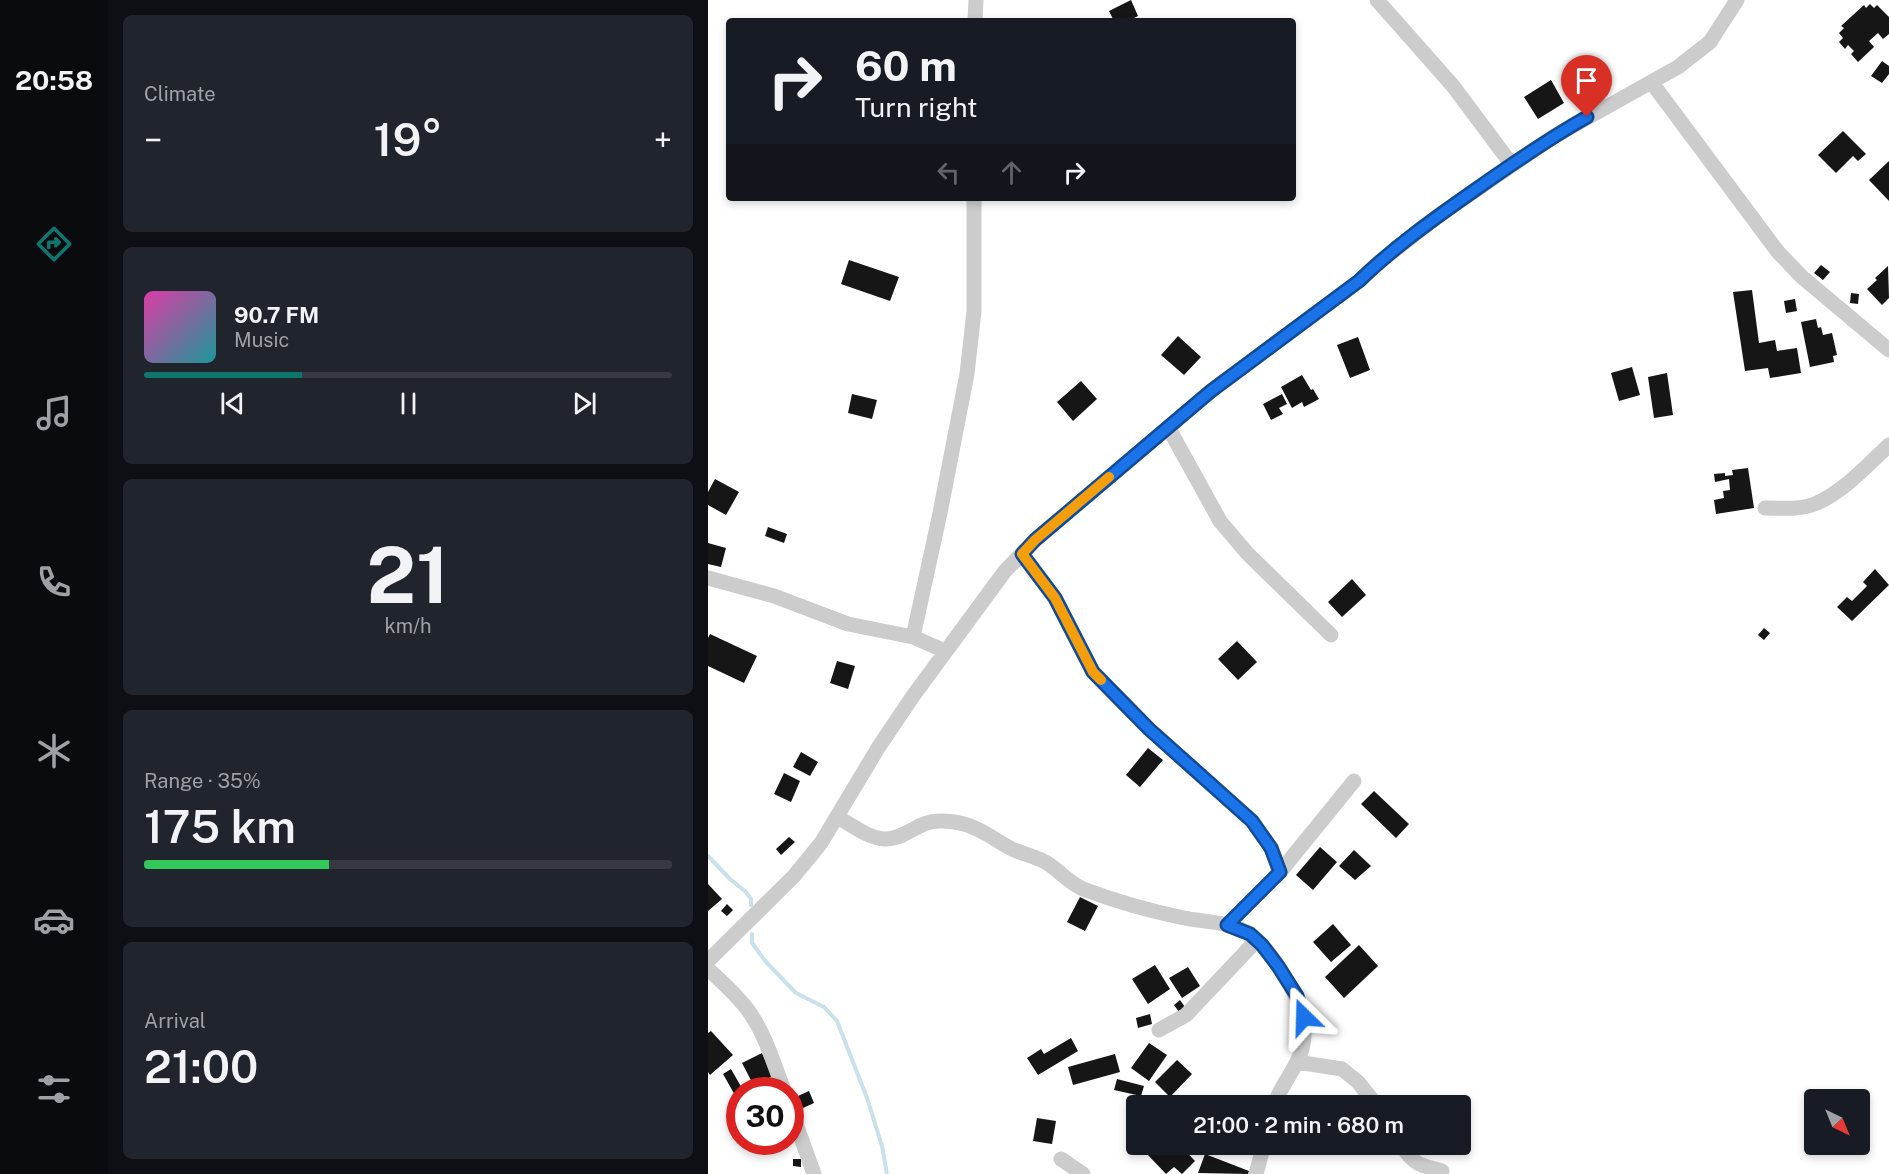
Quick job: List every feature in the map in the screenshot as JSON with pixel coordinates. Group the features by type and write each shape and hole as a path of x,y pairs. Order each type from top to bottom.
{"street":[{"path":"975,18 976,0"},
{"path":"1377,0 1453,86 1512,165"},
{"path":"708,961 794,876 821,843 878,747 945,651 1005,571 1043,533 1211,391 1359,281 1438,216 1573,125 1678,67 1710,42 1737,0"},
{"path":"1652,83 1778,252 1802,277 1889,350"},
{"path":"913,637 967,374 974,311 974,201"},
{"path":"1168,428 1220,521 1247,553 1331,635"},
{"path":"1765,508 1812,505 1829,496 1889,445"},
{"path":"1022,554 1055,598 1093,672 1149,729 1252,821 1271,848 1280,872"},
{"path":"708,578 774,596 848,624 913,637 945,651"},
{"path":"1227,925 1280,872 1354,781"},
{"path":"837,816 874,837 888,839 901,836 926,824 944,820 965,824 981,830 1012,849 1050,865 1080,888 1120,902 1227,925 1250,934 1278,966 1297,996 1304,1017 1302,1048 1297,1062 1277,1095"},
{"path":"1159,1030 1186,1015 1257,941"},
{"path":"708,969 750,1013 762,1034 779,1077"},
{"path":"1297,1062 1342,1069 1358,1082 1368,1095"},
{"path":"804,1146 814,1174"},
{"path":"1257,1174 1261,1155"},
{"path":"1407,1155 1419,1165 1442,1171"},
{"path":"1061,1159 1083,1174"}],"building":[{"path":"1131,0 1138,16 1112,18 1109,11"},
{"path":"1870,4 1874,8 1877,5 1889,17 1889,34 1883,39 1878,33 1869,41 1874,47 1858,62 1851,54 1854,51 1848,45 1845,49 1839,42 1843,38 1839,33 1844,28 1841,26 1864,5 1866,8"},
{"path":"1882,61 1889,66 1889,74 1882,83 1871,76"},
{"path":"1551,80 1564,103 1538,119 1524,97"},
{"path":"1843,131 1866,154 1858,161 1853,156 1836,173 1818,155"},
{"path":"1889,161 1889,201 1869,180"},
{"path":"849,260 899,277 890,301 841,284"},
{"path":"1821,265 1830,272 1823,280 1814,273"},
{"path":"1888,266 1889,298 1882,305 1867,289"},
{"path":"1752,290 1759,343 1775,340 1777,351 1797,348 1801,373 1770,378 1768,368 1745,371 1733,292"},
{"path":"1851,293 1859,294 1858,304 1850,303"},
{"path":"1795,299 1797,311 1786,313 1784,301"},
{"path":"1816,319 1823,335 1832,333 1837,355 1833,356 1834,362 1810,367 1801,322"},
{"path":"1178,336 1201,357 1184,375 1161,355"},
{"path":"1358,337 1370,370 1350,378 1337,345"},
{"path":"1632,367 1640,395 1619,401 1611,373"},
{"path":"1667,373 1673,415 1654,418 1648,377"},
{"path":"1302,375 1319,399 1304,407 1302,402 1292,408 1281,387"},
{"path":"1081,381 1097,399 1073,421 1057,402"},
{"path":"852,394 877,400 872,419 848,413"},
{"path":"1282,394 1287,404 1279,408 1283,414 1271,420 1263,404"},
{"path":"1748,468 1754,508 1716,514 1714,500 1724,498 1723,491 1730,490 1729,479 1715,482 1714,474 1733,475 1732,470"},
{"path":"715,479 739,492 726,515 708,505 708,492"},
{"path":"768,527 787,534 784,543 765,536"},
{"path":"708,543 726,548 721,567 708,564"},
{"path":"1875,569 1889,585 1852,621 1837,607 1847,597 1852,601 1867,586 1863,582"},
{"path":"1352,579 1366,595 1342,617 1328,602"},
{"path":"1764,628 1770,633 1764,640 1758,635"},
{"path":"710,634 757,656 744,683 708,666"},
{"path":"1237,641 1257,662 1238,680 1218,659"},
{"path":"837,661 855,666 848,689 830,683"},
{"path":"1148,748 1163,760 1140,787 1126,775"},
{"path":"801,752 818,762 810,776 793,767"},
{"path":"784,773 800,781 791,802 774,794"},
{"path":"1374,791 1409,824 1396,838 1361,804"},
{"path":"789,837 795,842 781,855 776,849"},
{"path":"1320,847 1337,862 1313,890 1296,875"},
{"path":"1354,850 1371,866 1355,880 1339,866"},
{"path":"708,884 722,899 708,911"},
{"path":"1080,897 1098,906 1085,931 1067,922"},
{"path":"727,904 733,910 727,916 721,911"},
{"path":"1333,924 1351,945 1331,962 1313,942"},
{"path":"1359,945 1378,966 1344,998 1325,977"},
{"path":"1155,965 1170,989 1148,1004 1132,979"},
{"path":"1188,967 1200,986 1182,998 1169,978"},
{"path":"1180,1000 1185,1007 1179,1012 1174,1005"},
{"path":"1150,1014 1152,1024 1138,1028 1136,1018"},
{"path":"711,1031 733,1055 710,1075 708,1072 708,1033"},
{"path":"1071,1038 1078,1051 1038,1075 1027,1058 1041,1049 1044,1054"},
{"path":"1149,1043 1167,1055 1149,1081 1131,1068"},
{"path":"762,1053 773,1076 749,1077 742,1063"},
{"path":"1115,1054 1120,1072 1073,1085 1068,1067"},
{"path":"1177,1060 1192,1074 1172,1095 1168,1095 1155,1082"},
{"path":"731,1069 736,1077 726,1077 726,1079 723,1074"},
{"path":"1117,1079 1144,1086 1141,1095 1114,1090"},
{"path":"809,1091 814,1103 804,1108 804,1093"},
{"path":"1037,1118 1056,1121 1052,1144 1033,1141"},
{"path":"1148,1155 1189,1155 1195,1161 1182,1174 1174,1167 1166,1174"},
{"path":"1205,1155 1249,1171 1248,1174 1198,1173"},
{"path":"793,1159 801,1159 801,1167 793,1166"}],"waterway":[{"path":"708,856 746,892 751,899 751,905"},
{"path":"752,934 752,943 766,962 796,993 824,1007 837,1021 867,1098 882,1146 887,1174"}],"slow traffic":[{"path":"1101,680 1093,672 1055,598 1022,554 1035,540 1109,477"}],"route":[{"path":"1304,1017 1297,996 1262,945 1250,934 1227,925 1280,872 1271,848 1252,821 1149,729 1093,672 1055,598 1022,554 1035,540 1211,391 1359,281 1438,216 1553,137 1587,117"}]}
